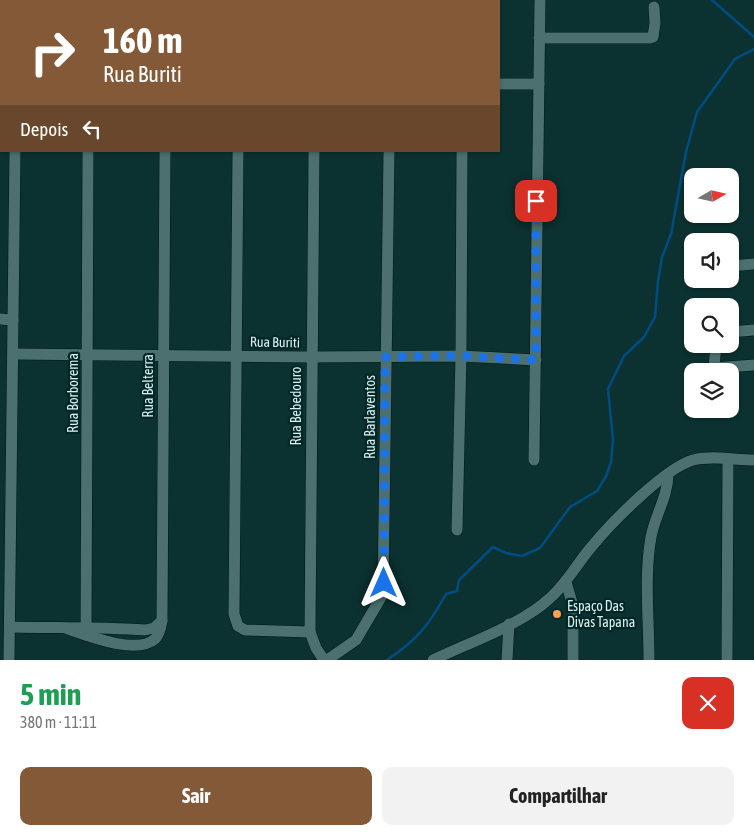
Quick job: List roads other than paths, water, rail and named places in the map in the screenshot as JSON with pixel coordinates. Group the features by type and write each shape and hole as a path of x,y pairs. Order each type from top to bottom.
{"street":[{"path":"534,460 540,0"},
{"path":"539,38 650,38 653,36 655,23 654,8"},
{"path":"500,84 539,84"},
{"path":"9,660 15,152"},
{"name":"Rua Borborema","path":"86,631 88,152"},
{"name":"Rua Belterra","path":"86,631 145,630 154,628 162,621 164,152"},
{"path":"238,152 234,614 238,626 245,630 310,632 316,648 326,660"},
{"name":"Rua Bebedouro","path":"310,632 314,152"},
{"name":"Rua Barlaventos","path":"326,660 356,640 383,594 389,152"},
{"path":"457,530 461,356 462,152"},
{"path":"739,265 754,264"},
{"path":"0,319 13,320"},
{"path":"739,331 754,330"},
{"path":"715,353 714,368 754,365"},
{"name":"Rua Buriti","path":"14,354 311,358 461,356 536,360"},
{"path":"433,660 538,608 566,582 593,544 656,483 676,469 695,460 754,460"},
{"path":"727,660 728,460"},
{"path":"649,660 649,555 654,522 676,469"},
{"path":"566,582 573,606 573,660"},
{"path":"508,660 509,624"},
{"path":"10,627 86,631"}],"waterway":[{"path":"712,0 754,37"},
{"path":"387,660 414,639 434,615 446,594 457,591 459,580 493,547 506,553 522,556 540,548 570,507 597,491 606,476 611,462 613,440 608,389 624,356 644,337 655,317 662,257 671,234 686,152 697,112 735,59 754,49"}],"place":[{"name":"Espaço Das Divas Tapana","path":"557,614"}]}
